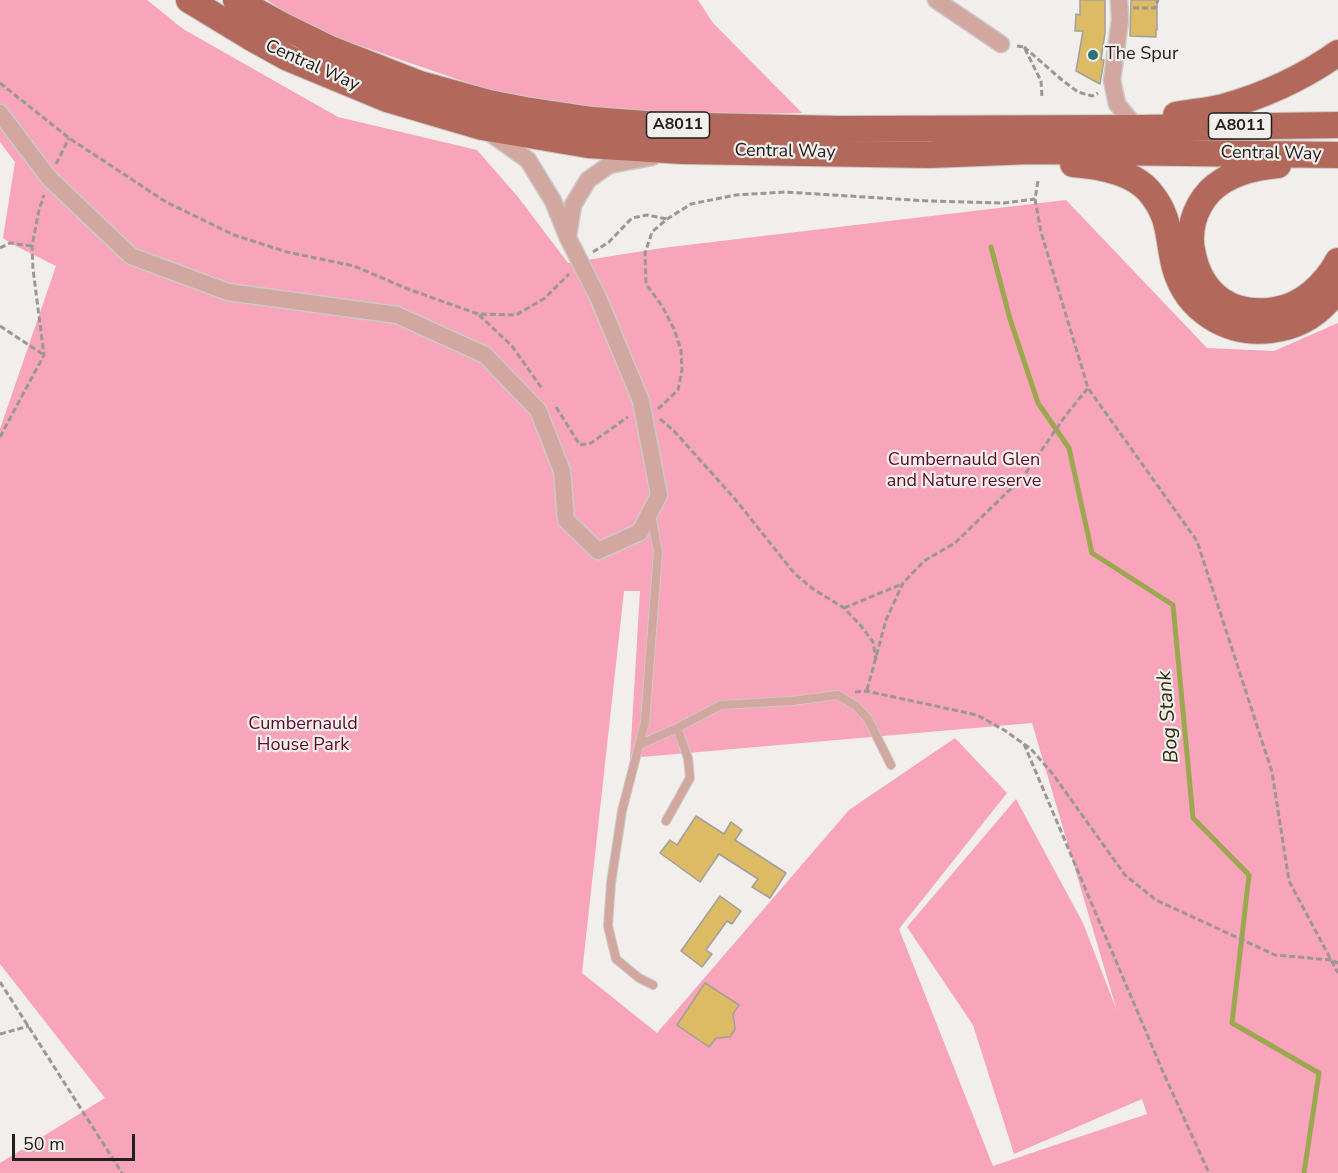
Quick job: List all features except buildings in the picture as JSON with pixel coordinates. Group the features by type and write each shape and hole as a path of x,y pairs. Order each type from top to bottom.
{"main road":[{"name":"Central Way","path":"189,0 288,58 387,99 482,127 588,145 682,151 930,155 1031,151 1337,161"},
{"name":"Central Way","path":"236,0 328,48 420,84 489,103 592,120 660,125 839,129 1338,125"},
{"path":"1140,128 1172,116 1221,107 1256,96 1300,76 1338,53"},
{"path":"930,155 1085,165 1130,177 1144,187 1159,205 1168,229 1174,266 1184,289 1198,306 1215,319 1235,328 1257,331 1296,325 1309,318 1327,303 1338,288"},
{"path":"1337,161 1277,165 1248,170 1232,177 1216,186 1202,203 1192,224 1191,241 1197,272 1209,291 1235,307 1255,312 1284,308 1308,296 1328,277 1338,261"}],"street":[{"path":"936,0 1001,44"},
{"path":"1124,4 1112,80 1117,104 1140,128"},
{"path":"0,112 49,178 131,256 228,292 397,315 485,355 538,410 562,471 566,520 598,551 640,532 659,495 641,401 598,297 568,238 553,201 528,160 482,127"},
{"path":"568,238 573,205 588,180 609,165 682,151"}],"lane":[{"path":"650,512 658,552 645,722 622,811 611,882 608,926 616,959 639,978 653,985"},
{"path":"639,745 721,705 791,701 838,695 856,706 868,719 891,765"},
{"path":"666,821 690,778 688,758 676,728"}],"path":[{"path":"1124,4 1155,8 1158,0"},
{"path":"1001,44 1024,47 1078,92 1092,96 1103,90 1112,80"},
{"path":"1024,47 1041,81 1042,97"},
{"path":"0,83 69,138 166,202 234,235 287,252 354,266 408,289 478,314 516,315 545,298 579,260 609,242 632,218 647,215 667,219"},
{"path":"0,437 44,355 32,246 39,210 49,178 69,138"},
{"path":"1038,181 1035,199 1041,232 1088,388 1197,541 1272,772 1289,881 1338,973"},
{"path":"876,660 873,642 844,608 813,589 794,573 700,459 674,431 653,413 678,390 682,370 681,350 674,329 662,306 646,284 645,253 652,232 667,219 691,204 736,195 785,192 929,201 1004,202 1035,199"},
{"path":"0,248 10,243 32,246"},
{"path":"478,314 512,346 543,390"},
{"path":"0,326 44,355"},
{"path":"866,691 886,620 903,583 924,561 955,543 1023,477 1088,388"},
{"path":"556,407 580,445 591,443 642,407"},
{"path":"844,608 903,583"},
{"path":"838,695 866,691 977,715 1031,748 1052,773 1125,875 1156,900 1275,955 1331,960 1338,963"},
{"path":"1023,743 1209,1173"},
{"path":"0,982 122,1173"},
{"path":"0,1034 29,1026"}],"green space":[{"path":"0,0 147,0 183,29 338,117 477,150 518,197 568,263 662,248 1066,200 1207,348 1274,351 1338,323 1338,1173 0,1173 0,1163 105,1098 0,964 0,429 56,266 3,238 15,162 0,142","holes":["624,591 640,591 630,758 1032,723 1117,1011 1083,923 1016,799 907,927 973,1025 1014,1154 1142,1099 1147,1114 993,1166 899,929 1007,793 955,738 849,810 657,1033 582,973"]},
{"path":"267,0 698,0 713,23 802,113 637,116 497,93 309,28"}],"waterway":[{"name":"Bog Stank","path":"991,247 1010,319 1038,403 1069,448 1092,553 1173,605 1193,818 1249,875 1232,1023 1319,1073 1304,1173"}],"place":[{"name":"The Spur","path":"1093,55"}],"park label":[{"name":"Cumbernauld Glen and Nature reserve","path":"964,471"},
{"name":"Cumbernauld House Park","path":"303,735"}]}
